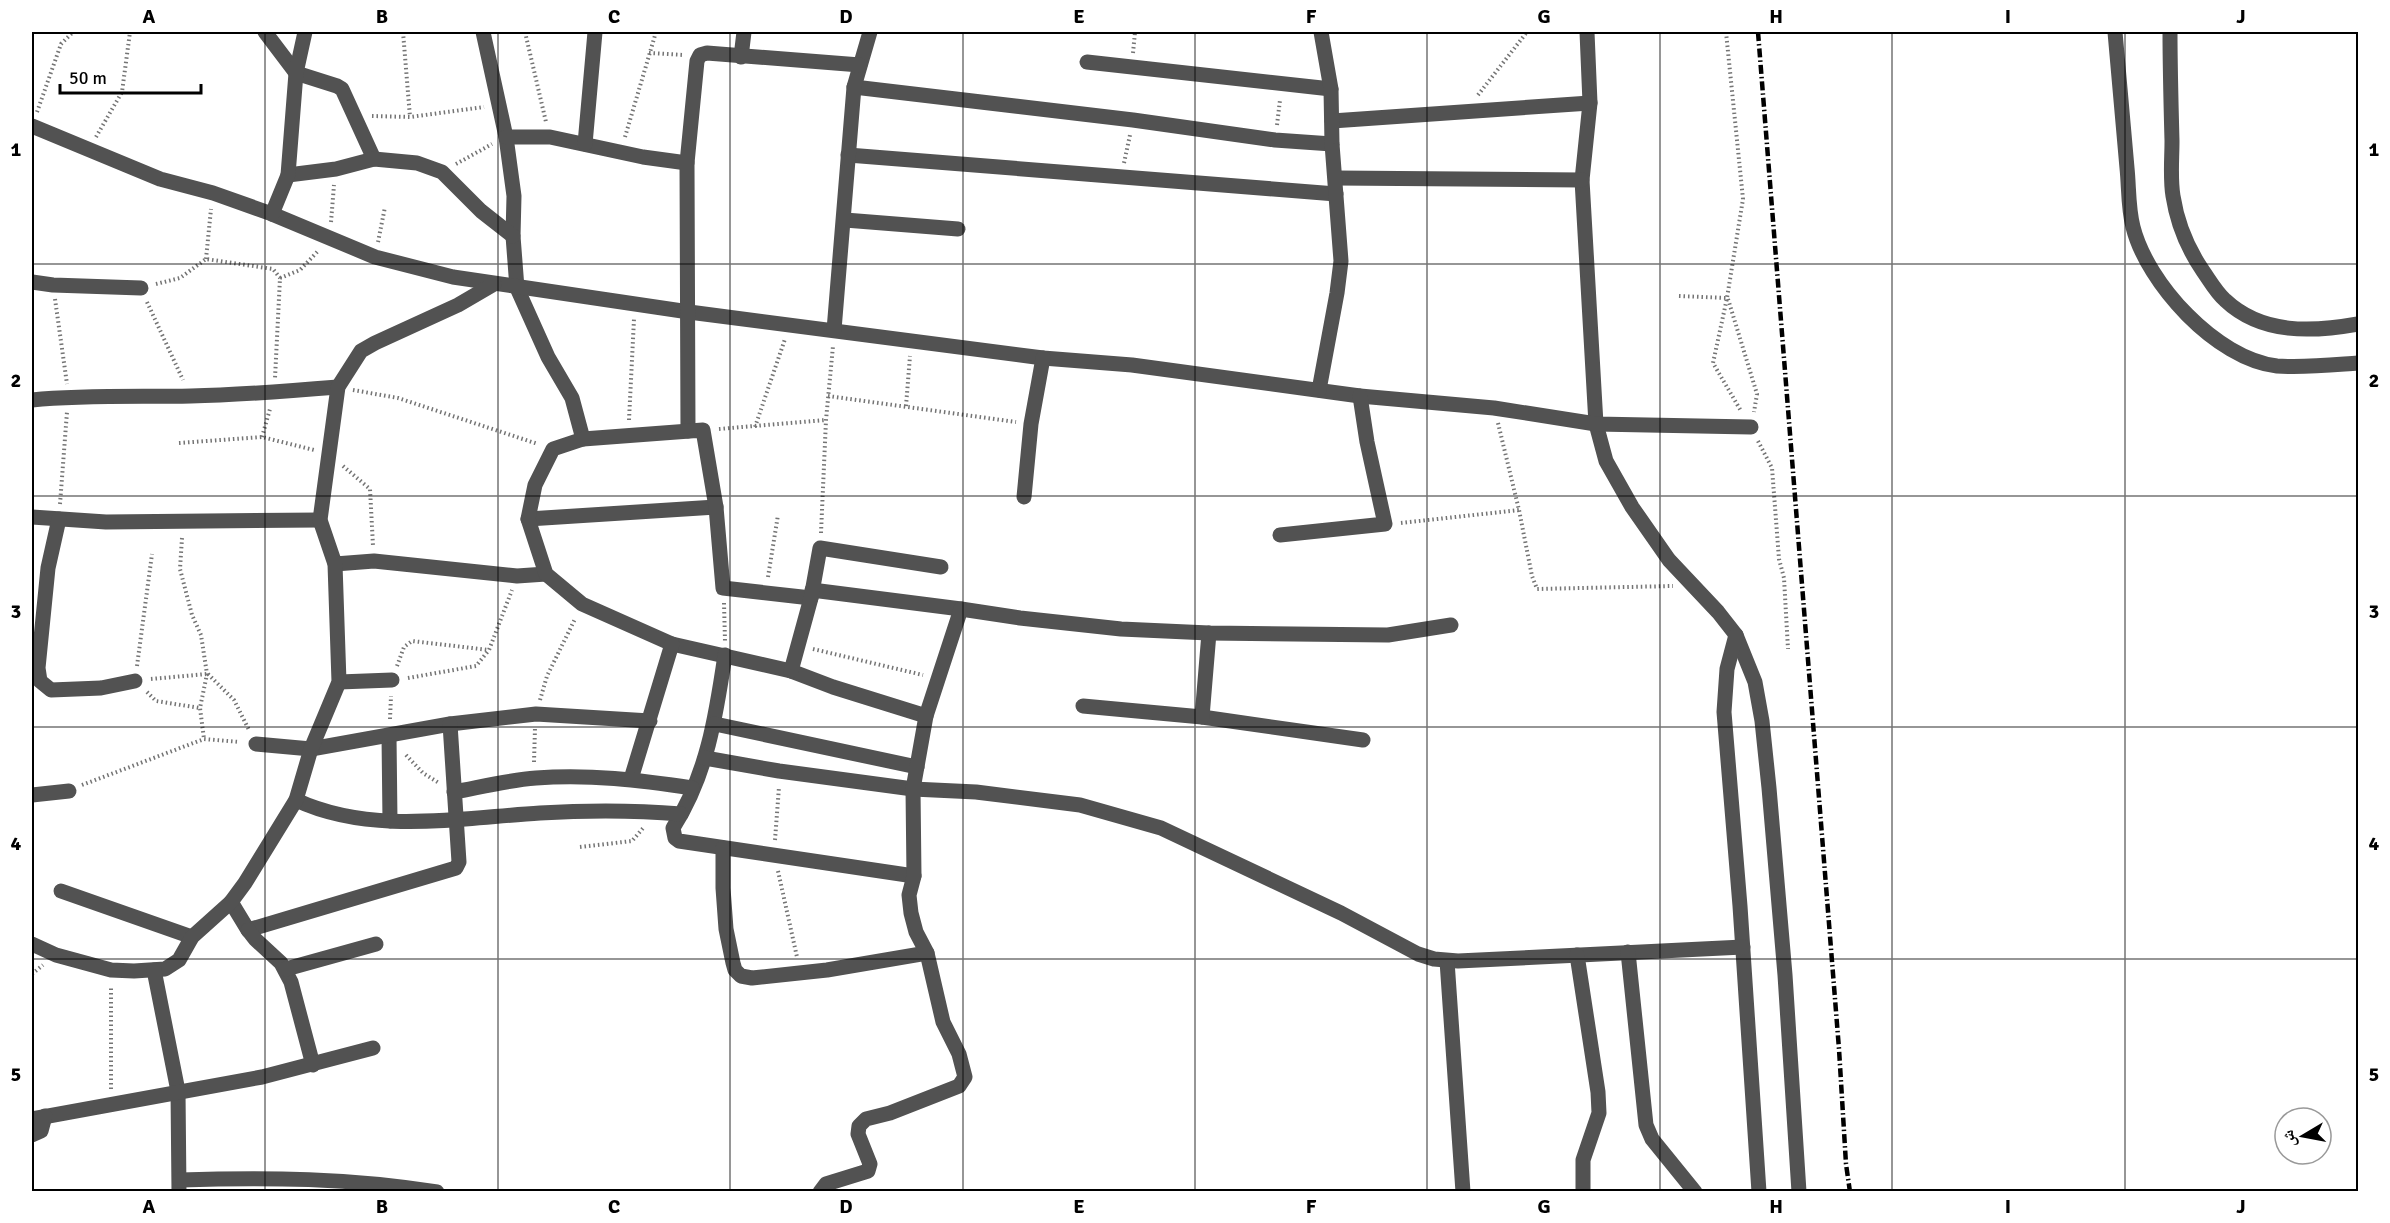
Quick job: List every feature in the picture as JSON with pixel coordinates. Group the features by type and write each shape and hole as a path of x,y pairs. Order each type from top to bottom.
{"street":[{"path":"265,32 296,74 337,86 346,94 353,116 374,159"},
{"path":"272,214 288,175 296,74 305,32"},
{"path":"483,32 506,136 514,196 513,236 517,288 548,357 572,398 583,439"},
{"path":"585,144 595,32"},
{"path":"741,57 744,32"},
{"path":"834,330 854,87 870,32"},
{"path":"1319,390 1341,261 1332,144 1331,89 1321,32"},
{"path":"1587,32 1590,103 1582,180 1596,424 1606,461 1632,507 1669,560 1718,612 1736,635 1755,682 1762,721 1783,951 1799,1191"},
{"path":"2115,32 2133,226 2146,263 2205,333 2247,357 2275,366 2307,367 2358,363"},
{"path":"2170,32 2172,194 2183,233 2197,262 2223,299 2255,320 2306,330 2329,330 2358,324"},
{"path":"860,65 707,53 700,55 697,61 687,163 689,312 695,431 716,507 723,588 766,593 812,594 961,609 1121,629 1209,633 1388,635 1451,625"},
{"path":"1087,62 1331,89"},
{"path":"854,87 1133,120 1275,140 1332,144"},
{"path":"1332,121 1590,103"},
{"path":"32,126 160,179 213,193 272,214 375,257 453,277 689,312 1043,358 1132,365 1360,396 1494,408 1596,424 1750,427"},
{"path":"506,136 550,137 687,163"},
{"path":"848,155 1122,175 1336,194"},
{"path":"288,175 336,169 374,159 417,163 442,172 481,211 513,236"},
{"path":"1336,178 1582,180"},
{"path":"844,220 958,229"},
{"path":"32,282 53,285 141,288"},
{"path":"32,944 56,955 111,970 165,969 180,960 192,937 231,902 264,855 296,800 311,748 339,682 335,564 320,519 338,387 360,351 375,342 458,306 494,284"},
{"path":"1024,497 1032,424 1043,358"},
{"path":"32,400 68,396 274,393 338,387"},
{"path":"1280,535 1385,524 1367,442 1360,396"},
{"path":"695,431 583,439 553,449 535,485 528,519 546,574 582,604 672,644 791,671 833,687 926,716"},
{"path":"528,519 716,507"},
{"path":"32,517 106,522 320,519"},
{"path":"58,519 48,568 38,668 40,681 51,690 101,688 135,681"},
{"path":"791,671 812,594 820,548 941,567"},
{"path":"335,564 374,561 517,576 546,574"},
{"path":"820,1191 826,1184 868,1171 870,1164 858,1134 859,1126 866,1119 890,1113 959,1086 965,1077 958,1053 943,1022 927,953 916,932 909,895 914,876 913,789 926,716 936,679 961,609"},
{"path":"1202,717 1209,633"},
{"path":"1736,635 1727,669 1724,712 1743,947 1759,1191"},
{"path":"631,779 672,644"},
{"path":"725,655 715,724 705,758 673,828 675,838 680,841 723,848 914,876"},
{"path":"339,682 392,680"},
{"path":"1083,706 1202,717 1363,740"},
{"path":"256,744 311,748 450,724 536,714 650,721"},
{"path":"248,930 453,870 459,862 450,724"},
{"path":"715,724 917,767"},
{"path":"388,736 390,821"},
{"path":"705,758 780,771 913,789 976,792 1080,805 1161,828 1341,913 1418,954 1447,961 1743,947"},
{"path":"454,792 533,778 567,776 631,779 692,788"},
{"path":"32,795 69,790"},
{"path":"296,800 333,815 390,821 455,819 577,810 623,809 681,814"},
{"path":"723,848 726,929 735,970 741,976 752,978 800,973 927,953"},
{"path":"61,891 192,937"},
{"path":"231,902 248,930 286,969 313,1065"},
{"path":"286,969 376,944"},
{"path":"1628,952 1646,1125 1652,1139 1695,1191"},
{"path":"1577,955 1598,1092 1599,1113 1583,1160 1583,1191"},
{"path":"1447,961 1463,1191"},
{"path":"154,970 178,1091 180,1186 325,1179 393,1184 437,1191"},
{"path":"32,1135 41,1131 38,1117 262,1077 373,1048"}],"path":[{"path":"32,126 61,44 73,32"},
{"path":"88,150 122,92 130,32"},
{"path":"403,32 410,117"},
{"path":"525,32 550,137"},
{"path":"621,152 656,32"},
{"path":"1465,113 1527,32"},
{"path":"1726,32 1743,199 1727,298 1713,363 1772,468 1779,559 1784,578 1788,649"},
{"path":"649,53 700,55"},
{"path":"1275,140 1281,84"},
{"path":"353,116 410,117 499,105"},
{"path":"1122,175 1133,120"},
{"path":"442,172 506,136"},
{"path":"280,278 300,270 329,239 336,169"},
{"path":"206,260 213,193"},
{"path":"375,257 385,207"},
{"path":"191,396 141,288 180,278 206,260 273,269 280,278 274,393 262,437"},
{"path":"53,285 68,396 58,519"},
{"path":"1679,296 1727,298"},
{"path":"1727,298 1757,394 1750,427"},
{"path":"628,436 634,303"},
{"path":"755,427 790,325"},
{"path":"820,548 826,420 834,330"},
{"path":"906,406 911,341"},
{"path":"338,387 398,398 553,449"},
{"path":"828,396 1032,424"},
{"path":"1494,408 1519,510 1532,576 1537,589 1693,586"},
{"path":"695,431 826,420"},
{"path":"179,443 262,437 328,453 370,489 374,561"},
{"path":"1385,524 1519,510"},
{"path":"766,593 778,514"},
{"path":"183,521 180,569 192,615 201,635 207,674 200,708 204,739"},
{"path":"152,554 135,681 207,674 234,700 256,744"},
{"path":"392,680 476,666 489,650 517,576"},
{"path":"723,588 725,655"},
{"path":"533,778 536,714 547,676 582,604"},
{"path":"454,792 423,773 388,736 392,680 404,647 412,641 489,650"},
{"path":"798,646 936,679"},
{"path":"156,701 200,708"},
{"path":"69,790 204,739 256,744"},
{"path":"780,771 775,855 800,973"},
{"path":"580,847 632,841 638,837 654,812"},
{"path":"111,970 111,1103"}],"railway":[{"path":"1758,32 1850,1192"}]}
